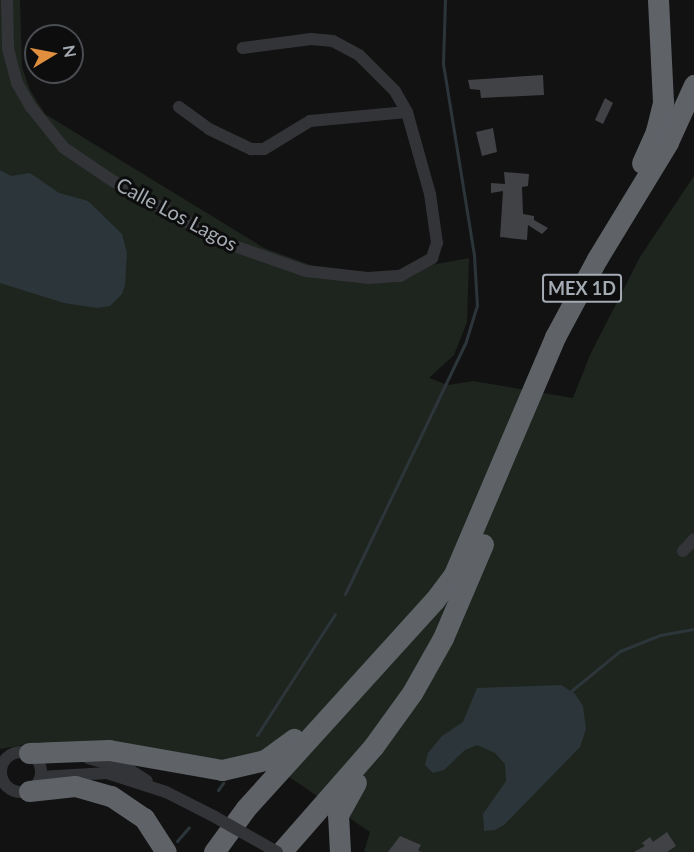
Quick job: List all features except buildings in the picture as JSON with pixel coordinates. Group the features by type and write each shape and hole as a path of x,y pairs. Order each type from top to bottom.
{"highway":[{"path":"624,214 653,141 663,102 658,0"},
{"name":"MEX 1D","path":"279,852 373,747 412,693 459,606 495,498 555,337 624,214 668,142 694,85"},
{"name":"MEX 1D","path":"214,852 287,761 444,590 495,498 564,341 674,145 694,100"},
{"path":"34,757 101,749 210,770 242,767 265,760 296,737 428,594 451,565 495,498"},
{"path":"340,852 339,810 414,706 453,638 477,582 495,498"},
{"path":"20,786 75,786 111,796 144,818 166,852"}],"street":[{"name":"Calle Los Lagos","path":"7,0 4,49 17,83 40,122 78,158 223,242 306,271 368,278 400,276 432,258 437,243 436,225 407,112 395,91 359,55 333,41 311,39 243,48"},
{"path":"179,107 209,129 251,149 264,148 310,121 407,112"},
{"path":"683,550 694,539"},
{"path":"155,787 107,773 20,786 2,775 3,758 17,752 34,757 66,756 99,760 130,770 155,787 279,852"},
{"path":"20,786 34,757"}],"shaded area":[{"path":"0,0 20,0 24,84 28,84 45,114 264,248 316,267 383,274 469,258 467,322 454,355 429,378 448,385 473,381 573,398 590,355 640,257 694,176 694,852 364,852 370,832 260,757 234,761 39,742 0,749"},
{"path":"0,170 11,176 30,173 59,193 88,201 122,234 127,253 125,285 122,294 110,306 97,308 64,303 0,283"},
{"path":"561,685 575,694 583,706 586,729 580,747 504,825 495,830 484,831 483,814 506,781 505,764 495,753 477,745 465,750 444,770 433,773 425,765 428,753 442,736 463,722 477,688"}],"waterway":[{"path":"345,594 466,341 477,306 474,255 443,63 445,0"},
{"path":"257,735 335,614"},
{"path":"571,691 620,651 660,635 694,629"},
{"path":"218,790 223,783"},
{"path":"177,841 189,827"}]}
